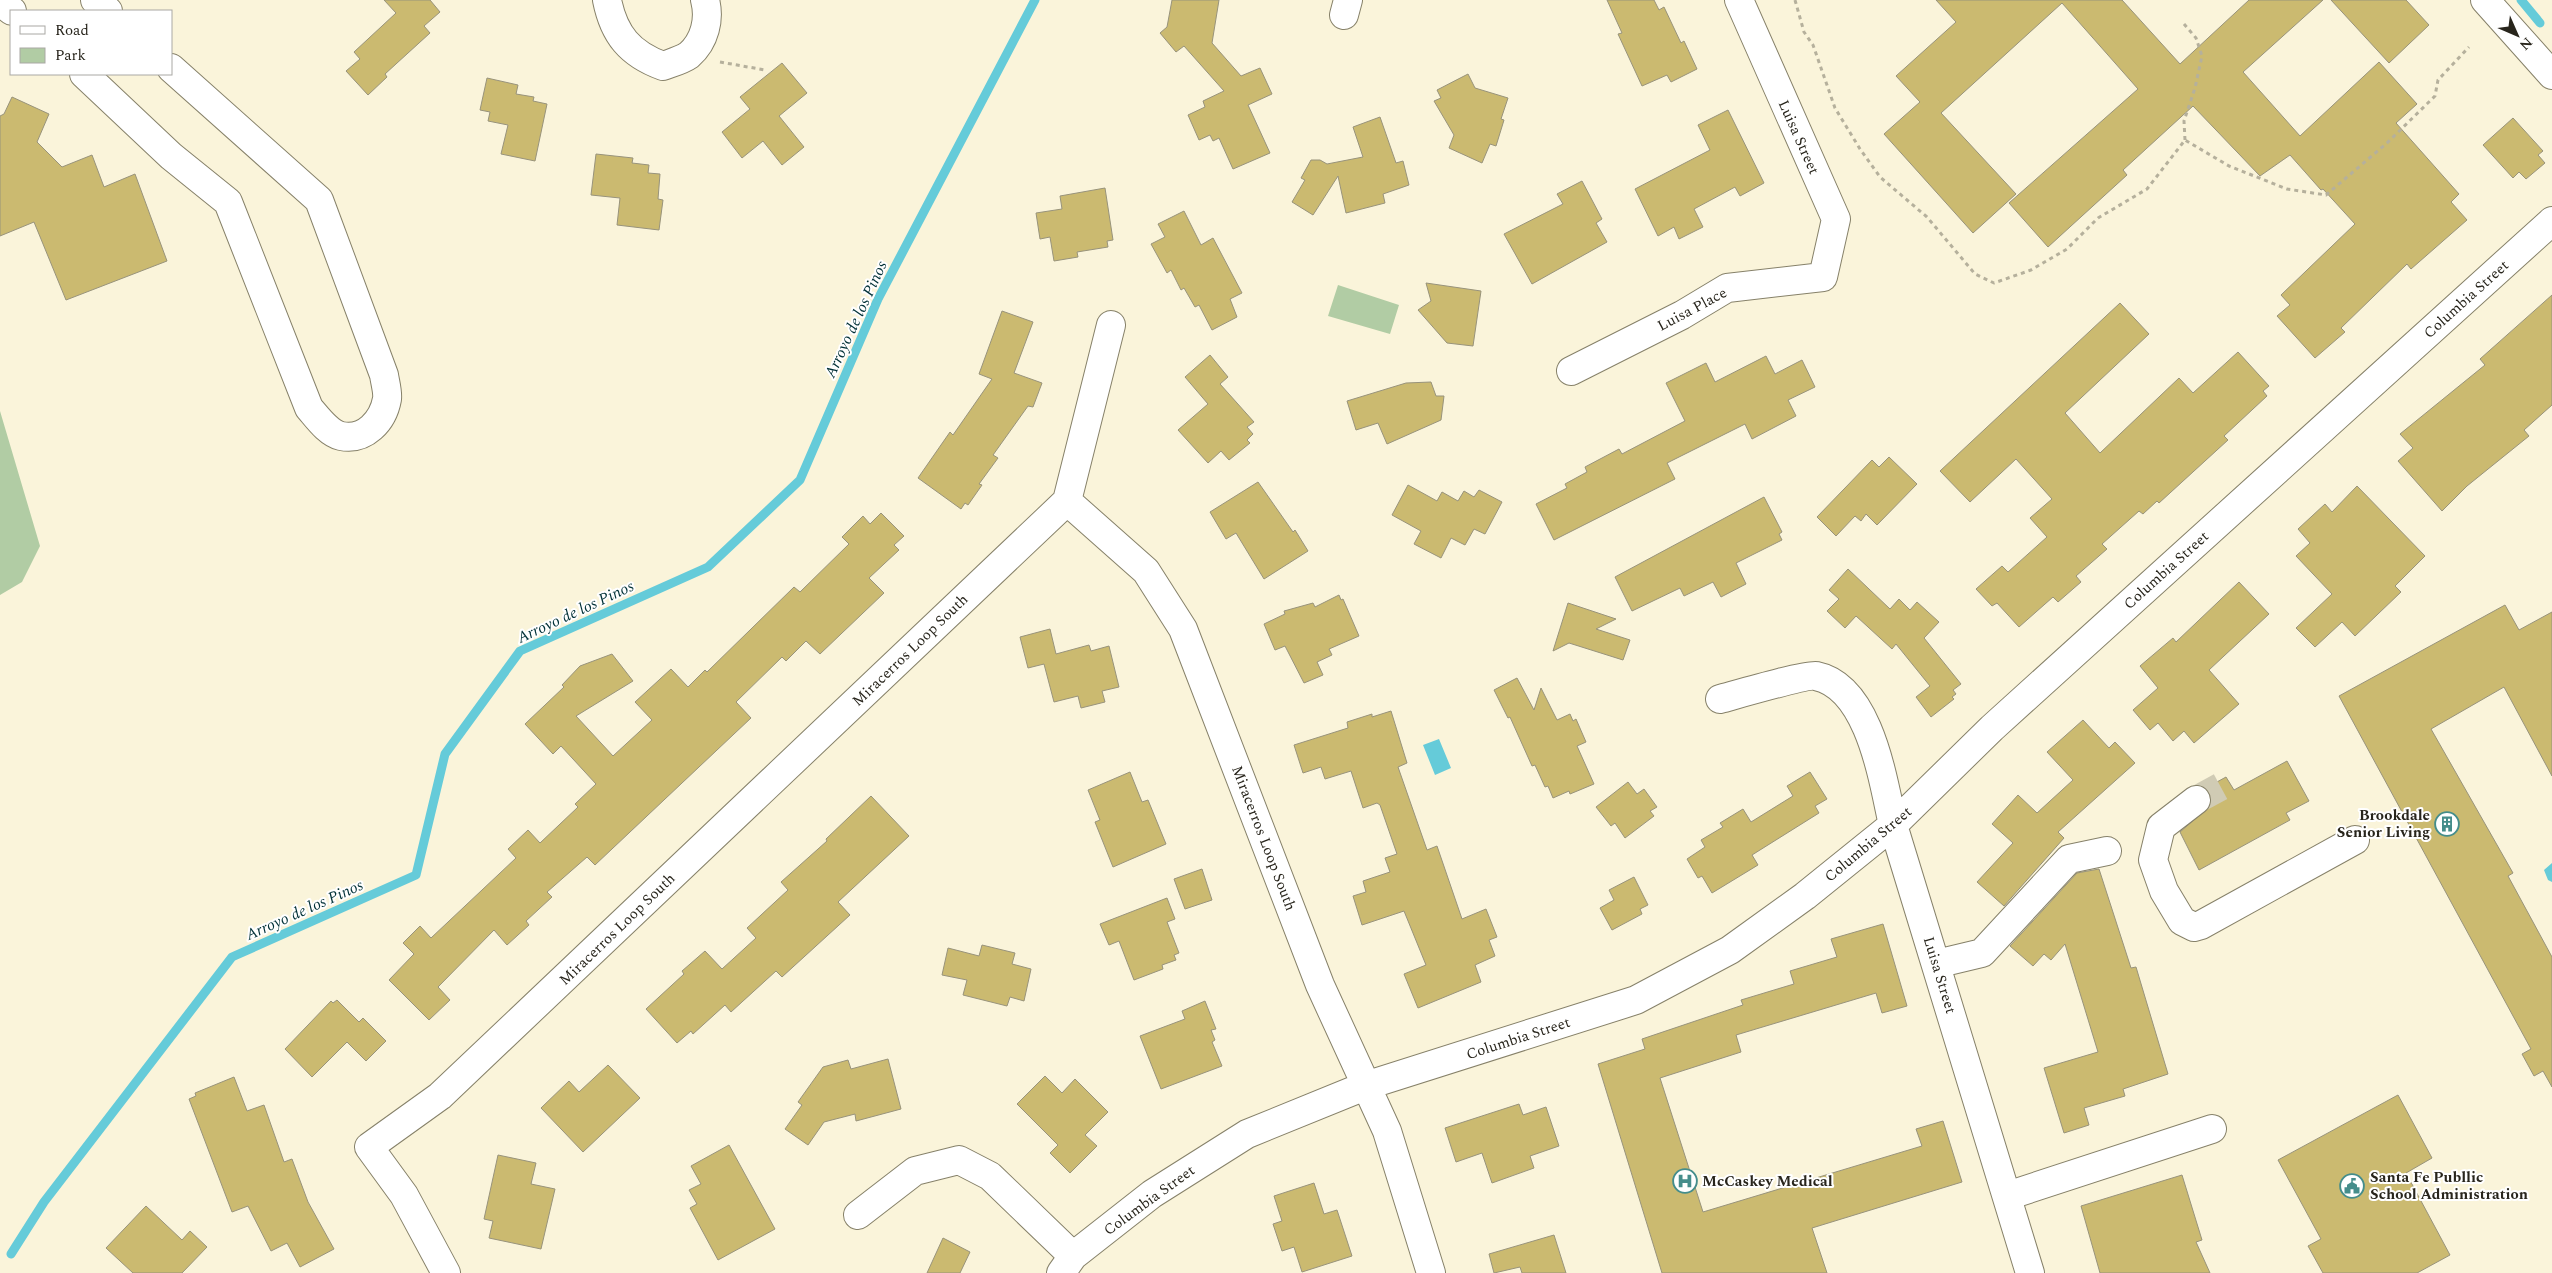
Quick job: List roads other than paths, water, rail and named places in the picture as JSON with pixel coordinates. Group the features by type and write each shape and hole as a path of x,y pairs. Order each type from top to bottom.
{"street":[{"path":"95,0 107,10"},
{"path":"607,0 611,18 624,42 643,59 663,66 688,55 702,39 708,14 705,0"},
{"name":"Luisa Street","path":"1739,0 1836,219 1823,277"},
{"path":"2485,0 2552,75"},
{"path":"85,75 171,156 228,202 309,408 325,426 340,436 363,434 374,428 387,398 384,375 319,200 172,69"},
{"name":"Columbia Street","path":"1067,1265 1152,1194 1247,1134 1365,1086 1636,1000 1730,950 1806,896 1893,825 1992,728 2552,221"},
{"name":"Luisa Place","path":"1571,371 1682,315 1727,288 1823,277"},
{"path":"1067,501 1111,325"},
{"name":"Miracerros Loop South","path":"446,1273 404,1195 369,1147 440,1096 1067,501 1146,571 1183,628 1320,985 1387,1131 1430,1273"},
{"name":"Luisa Street","path":"1720,699 1815,676 1836,685 1856,704 1879,762 1893,825 2030,1273"},
{"path":"2196,800 2161,827 2153,860 2164,891 2182,921 2194,927 2202,925 2355,840"},
{"path":"1936,964 1982,953 2070,859 2107,851"},
{"path":"2007,1196 2212,1129"},
{"path":"858,1215 915,1171 959,1160 990,1176 1067,1265"}],"water":[{"path":"1439,739 1451,768 1435,775 1423,745"},
{"path":"2552,863 2552,882 2548,880 2544,870"}],"waterway":[{"name":"Arroyo de los Pinos","path":"11,1254 44,1202 232,957 416,875 445,754 520,651 708,567 800,480 878,299 1035,0"},
{"path":"2521,0 2540,23"}],"tunnel":[{"path":"2196,800 2229,782"}],"place":[{"name":"Brookdale Senior Living","path":"2447,824"},
{"name":"McCaskey Medical","path":"1685,1181"},
{"name":"Santa Fe Publlic School Administration","path":"2352,1186"}]}
